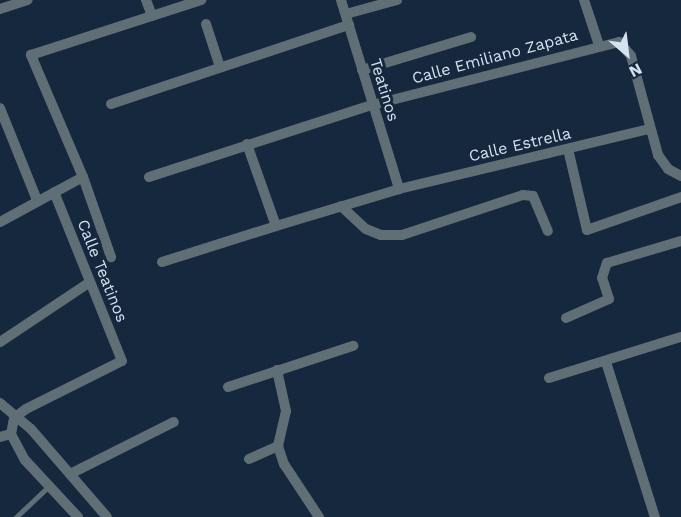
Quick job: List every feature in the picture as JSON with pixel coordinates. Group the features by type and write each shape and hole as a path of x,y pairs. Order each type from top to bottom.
{"street":[{"path":"0,9 28,0"},
{"path":"146,0 152,16"},
{"path":"111,257 83,177 31,55 201,0"},
{"name":"Teatinos","path":"341,0 399,189"},
{"path":"345,14 397,0"},
{"path":"584,0 599,45"},
{"path":"206,24 220,67"},
{"path":"111,104 349,26"},
{"path":"362,70 471,37"},
{"name":"Calle Emiliano Zapata","path":"149,177 372,105 599,45 619,42 626,47 649,129"},
{"path":"0,108 37,200"},
{"path":"649,129 668,169 681,176"},
{"name":"Calle Estrella","path":"162,261 399,189 649,129"},
{"path":"247,144 276,226"},
{"path":"568,149 587,230 681,197"},
{"path":"0,222 83,177"},
{"name":"Calle Teatinos","path":"14,418 122,361 54,192"},
{"path":"341,206 366,229 381,236 402,235 523,195 533,196 548,231"},
{"path":"566,318 609,299 601,269 681,241"},
{"path":"0,342 90,282"},
{"path":"549,378 681,337"},
{"path":"228,387 353,345"},
{"path":"606,362 655,517"},
{"path":"277,370 286,411 278,446 284,464 319,517"},
{"path":"0,403 14,418 31,429 107,517"},
{"path":"14,418 11,434 25,460 78,517"},
{"path":"70,474 174,422"},
{"path":"0,437 11,434"},
{"path":"249,459 278,446"}],"lane":[{"path":"16,517 49,486"}]}
